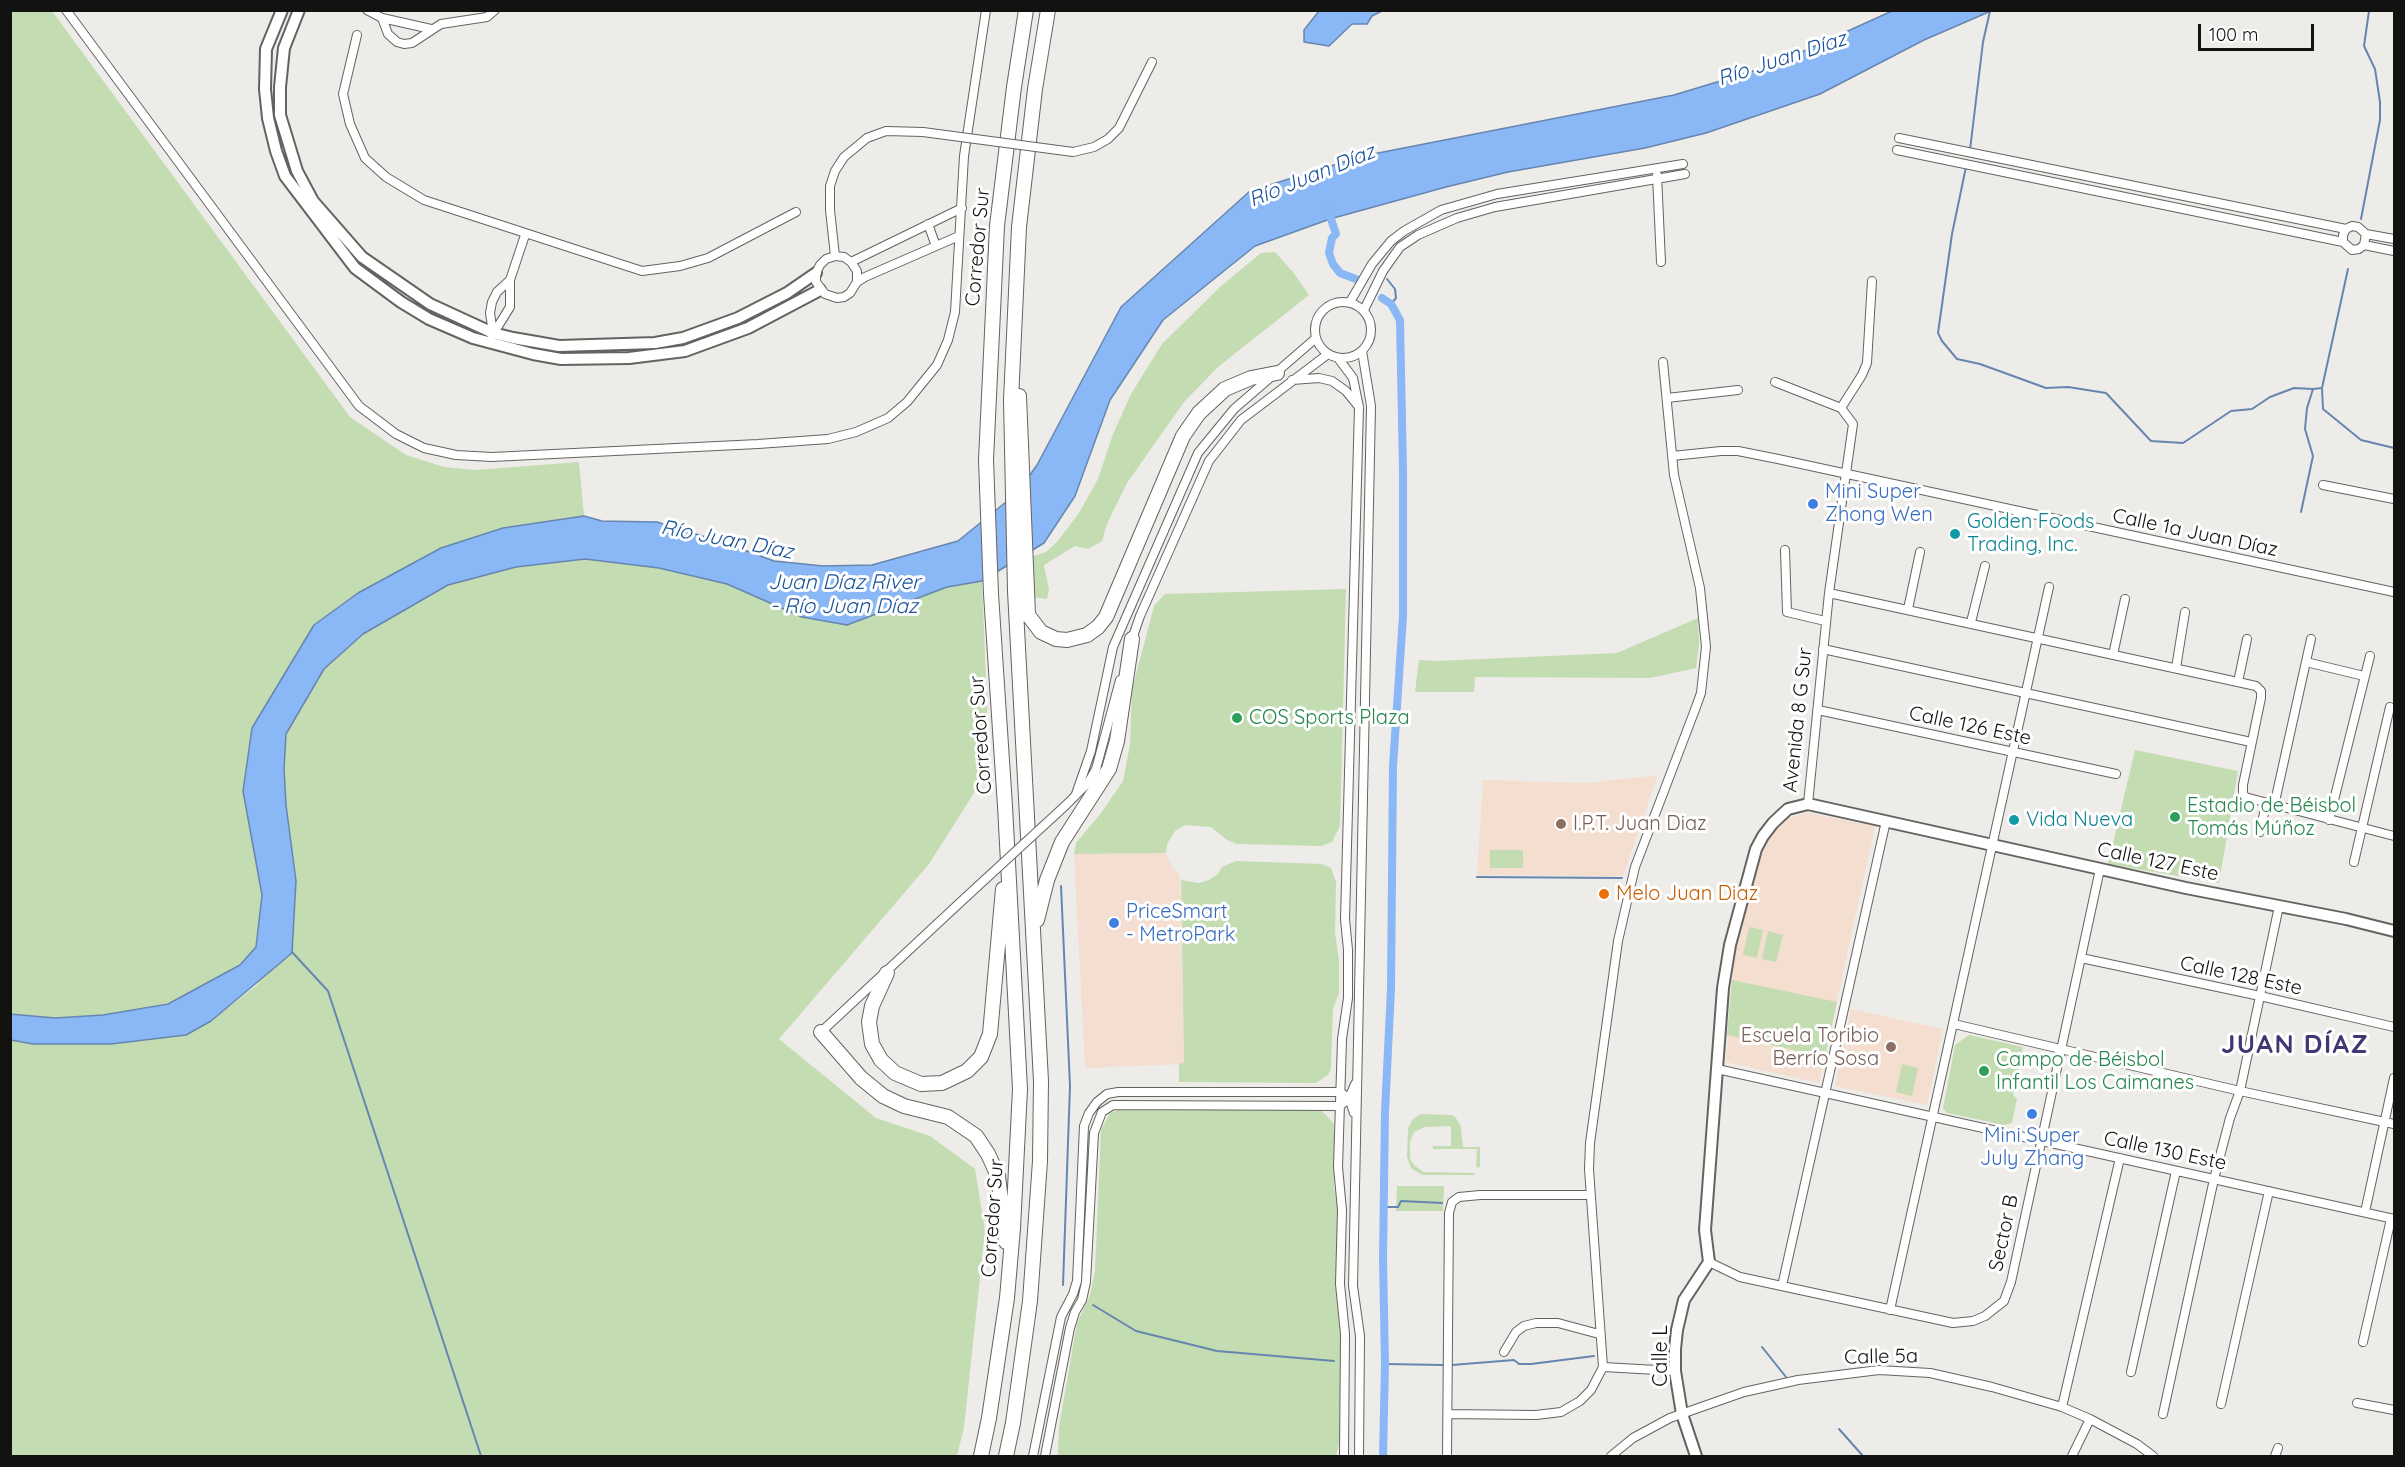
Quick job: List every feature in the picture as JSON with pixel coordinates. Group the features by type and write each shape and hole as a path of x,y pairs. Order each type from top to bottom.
{"highway":[{"name":"Corredor Sur","path":"981,1456 991,1407 1009,1277 1020,1089 1007,836 991,594 986,460 997,226 1026,10"},
{"name":"Corredor Sur","path":"1006,1456 1013,1423 1030,1301 1036,1231 1041,1081 1021,588 1014,313 1020,227 1034,101 1048,10"},
{"path":"1021,588 1028,615 1034,625 1045,635 1062,640 1075,639 1098,627 1108,612 1183,436 1199,413 1225,389 1251,378 1277,373"},
{"path":"1034,939 1040,906 1054,860 1070,828 1109,769 1117,741 1132,639"},
{"path":"887,973 872,1006 869,1022 872,1044 885,1065 911,1081 931,1085 954,1080 972,1067 984,1051 990,1034 1007,836"},
{"path":"821,1032 861,1078 883,1096 904,1106 948,1117 976,1136 988,1154 998,1176 1009,1277"}],"street":[{"path":"66,10 359,406 396,435 424,448 456,455 492,457 828,439 856,432 888,418 901,408 937,365 948,340 955,312 966,139 986,10"},
{"path":"282,10 266,49 265,89 268,118 285,176 355,268 401,302 429,319 561,359 629,358 685,351 748,328 820,290"},
{"path":"298,10 284,48 280,115 297,171 313,201 362,257 406,289 491,338 559,346 655,343 683,338 738,318 787,293 816,273"},
{"path":"367,10 382,18 431,28"},
{"path":"382,18 388,34 397,42 412,44 431,28 451,22 487,17 495,10"},
{"path":"357,36 343,94 350,124 365,158 386,177 424,200 525,235 642,271 680,266 708,258 796,212"},
{"path":"835,256 830,186 835,171 844,157 867,138 886,131 923,132 1073,152 1094,147 1108,139 1119,128 1152,62"},
{"path":"1899,138 2346,229"},
{"path":"1897,150 2343,242"},
{"path":"1350,302 1372,264 1391,241 1441,210 1497,194 1683,164"},
{"path":"1656,168 1661,262"},
{"path":"1364,310 1383,271 1401,247 1418,235 1457,218 1495,207 1685,174"},
{"path":"851,262 962,208"},
{"path":"928,224 936,246"},
{"path":"2366,234 2364,245 2359,249 2352,250 2343,242 2346,229 2352,226 2358,227 2366,234 2394,239"},
{"path":"491,338 510,307 510,280 525,235"},
{"path":"857,282 959,236"},
{"path":"2364,245 2394,251"},
{"path":"835,256 844,257 851,262 857,271 857,282 850,293 837,298 820,290 816,282 816,273 826,259 835,256"},
{"path":"491,338 492,302 497,292 510,280"},
{"path":"1775,382 1841,408 1867,363 1872,281"},
{"path":"1338,301 1350,302 1364,310 1372,326 1371,335 1362,351 1355,356 1338,358 1328,354 1320,347 1316,338 1315,326 1319,314 1327,306 1338,301"},
{"path":"1074,798 1090,751 1113,647 1198,453 1234,409 1316,338"},
{"path":"1359,1456 1360,1336 1353,1286 1371,406 1362,351"},
{"path":"821,1032 887,973 1088,783 1096,769 1140,616 1209,461 1241,420 1290,380 1328,354"},
{"path":"1338,358 1353,378 1359,407 1345,919 1348,950 1348,998 1342,1039 1338,1167 1342,1210 1340,1284 1345,1334 1344,1456"},
{"path":"1448,1413 1536,1415 1561,1412 1586,1396 1603,1367 1590,1195 1590,1143 1618,941 1626,898 1652,819 1696,707 1704,670 1706,647 1704,611 1672,456 1663,362"},
{"path":"1290,380 1319,378 1332,381 1346,391 1359,407"},
{"path":"1666,398 1738,390"},
{"name":"Avenida 8 G Sur","path":"1709,1262 1706,1230 1723,988 1730,945 1756,849 1773,823 1788,809 1808,804 1825,621 1853,424 1841,408"},
{"name":"Calle 1a Juan Díaz","path":"1672,456 1738,451 2394,592"},
{"path":"2323,485 2394,499"},
{"path":"1785,550 1787,612 1825,621"},
{"path":"1908,609 1920,552"},
{"path":"1971,622 1985,566"},
{"path":"1355,608 1364,592 1368,571"},
{"path":"1890,1310 2049,587"},
{"path":"1829,593 1971,622 2256,686 2261,691 2261,698 2242,793 2246,797 2270,805 2394,836"},
{"path":"2113,655 2126,599"},
{"path":"1355,608 1364,627 1367,647"},
{"path":"2176,668 2185,612"},
{"path":"2238,682 2247,639"},
{"path":"2260,832 2270,805 2311,639"},
{"path":"1823,649 2252,742"},
{"path":"2329,820 2370,656"},
{"path":"2306,662 2364,676"},
{"path":"2354,862 2390,707"},
{"name":"Calle 126 Este","path":"1818,710 2116,774"},
{"name":"Calle 127 Este","path":"1808,804 2394,931"},
{"path":"1782,1286 1886,821"},
{"name":"Sector B","path":"1709,1262 1740,1277 1953,1323 1963,1323 1985,1316 2004,1301 2011,1282 2100,869"},
{"path":"2163,1414 2214,1179 2230,1118 2240,1091 2279,906"},
{"name":"Calle 128 Este","path":"2081,958 2394,1027"},
{"path":"1954,1024 2240,1091 2394,1124"},
{"name":"Calle 130 Este","path":"1717,1070 2393,1219"},
{"path":"1045,1456 1070,1328 1082,1300 1086,1282 1094,1133 1102,1112 1113,1105 1340,1106 1349,1098 1358,1073"},
{"path":"2365,1212 2394,1078"},
{"path":"1033,1456 1061,1317 1077,1281 1084,1126 1097,1102 1107,1094 1118,1092 1340,1092 1349,1098 1356,1124"},
{"path":"2062,1407 2120,1158"},
{"path":"2132,1372 2176,1171"},
{"path":"2222,1404 2269,1191"},
{"path":"1447,1456 1449,1213 1452,1202 1459,1197 1480,1195 1590,1195"},
{"path":"2363,1342 2393,1219"},
{"name":"Calle L","path":"1696,1456 1682,1414 1675,1371 1677,1330 1680,1313 1689,1289 1709,1262"},
{"path":"1504,1352 1516,1332 1524,1326 1536,1323 1558,1323 1599,1334"},
{"path":"1603,1367 1675,1371"},
{"name":"Calle 5a","path":"1611,1456 1633,1438 1670,1418 1744,1392 1798,1380 1879,1370 1930,1373 1992,1387 2062,1407 2138,1444 2153,1456"},
{"path":"2357,1403 2394,1410"},
{"path":"2072,1456 2090,1419"}],"shaded area":[{"name":"I.P.T. Juan Diaz","path":"1658,775 1623,876 1477,875 1483,780 1589,783"},
{"path":"1808,813 1875,826 1819,1083 1726,1062 1735,950 1762,844 1772,828 1788,818"},
{"path":"1166,853 1172,867 1180,876 1184,1064 1085,1068 1074,854"},
{"name":"Escuela Toribio Berrío Sosa","path":"1851,1009 1943,1029 1927,1105 1835,1086"}],"green space":[{"path":"10,11 52,11 350,417 406,455 444,467 476,470 579,462 584,516 503,528 358,593 243,791 262,895 256,947 240,965 168,1003 103,1015 55,1018 11,1014"},
{"path":"1275,252 1309,295 1218,367 1184,402 1127,483 1107,524 1102,541 1088,549 1075,546 1044,565 1049,589 1047,599 1032,597 1031,557 1046,552 1057,542 1079,513 1098,479 1113,434 1131,394 1162,344 1220,287 1261,253"},
{"path":"585,559 659,568 727,584 802,617 905,601 947,587 982,581 988,729 974,793 929,864 779,1039 876,1118 930,1136 975,1169 985,1231 964,1427 957,1456 11,1456 10,1040 33,1044 111,1044 186,1035 211,1021 258,984 296,881 286,805 284,769 286,734 324,669 363,634 448,585 516,567"},
{"name":"COS Sports Plaza","path":"1346,589 1340,826 1332,842 1321,846 1237,844 1227,840 1211,827 1185,825 1175,831 1167,844 1166,853 1074,854 1076,843 1123,781 1130,745 1132,690 1154,606 1165,594"},
{"path":"1698,618 1699,645 1696,668 1650,678 1475,677 1474,692 1415,692 1419,660 1617,653"},
{"name":"Estadio de Béisbol Tomás Múñoz","path":"2135,750 2238,771 2219,883 2108,864"},
{"path":"1490,850 1523,850 1523,868 1490,868"},
{"path":"1236,861 1322,864 1331,868 1336,882 1335,933 1339,961 1339,993 1333,1009 1331,1068 1328,1075 1316,1083 1179,1082 1179,1064 1184,1063 1181,880 1199,883 1209,880 1218,874 1222,867"},
{"path":"1749,927 1763,930 1757,958 1743,955"},
{"path":"1768,931 1783,935 1776,962 1762,959"},
{"path":"1732,980 1837,1002 1825,1057 1727,1035"},
{"name":"Campo de Béisbol Infantil Los Caimanes","path":"1969,1035 2023,1047 2013,1095 2017,1099 2012,1123 2004,1125 1947,1113 1943,1108 1955,1045"},
{"path":"1902,1064 1918,1068 1912,1096 1896,1092"},
{"path":"1126,1107 1321,1110 1334,1124 1334,1188 1338,1210 1337,1286 1342,1330 1341,1435 1336,1456 1058,1456 1059,1427 1077,1323 1090,1295 1095,1271 1101,1130 1110,1113"},
{"path":"1421,1114 1452,1115 1456,1118 1461,1127 1463,1147 1480,1147 1480,1166 1479,1168 1476,1166 1477,1149 1433,1149 1433,1146 1451,1146 1451,1126 1425,1127 1414,1132 1410,1142 1410,1159 1414,1165 1423,1172 1476,1173 1474,1175 1422,1175 1411,1168 1407,1157 1408,1128 1413,1119"},
{"path":"1397,1186 1444,1186 1443,1211 1396,1211"}],"water":[{"path":"1319,11 1382,11 1372,16 1367,24 1352,24 1329,46 1304,42 1304,30"},
{"name":"Juan Díaz River - Río Juan Díaz","path":"1892,11 1991,11 1924,40 1820,94 1706,133 1645,148 1508,172 1446,187 1330,219 1255,246 1163,320 1110,400 1075,496 1044,543 982,581 947,587 847,625 802,617 727,584 659,568 585,559 516,567 448,585 363,634 324,669 286,734 284,769 286,805 296,881 292,953 211,1021 186,1035 111,1044 33,1044 11,1040 10,1014 55,1018 103,1015 168,1004 240,965 256,947 262,895 243,791 252,728 314,625 358,593 441,548 503,528 584,516 602,521 657,522 774,561 823,566 872,565 958,541 1017,493 1037,465 1121,307 1250,191 1363,156 1674,95 1773,65"}],"waterway":[{"path":"1970,150 1983,42 1990,11"},
{"path":"2361,219 2380,120 2375,69 2364,46 2369,11"},
{"path":"1966,167 1952,234 1938,333 1957,359 1980,364 2046,388 2068,387 2106,393 2151,441 2183,443 2231,411 2252,409 2270,397 2294,388 2313,389"},
{"path":"1327,207 1336,234 1332,238 1329,253 1333,264 1340,273 1356,279"},
{"path":"2348,269 2322,388 2323,409 2361,440 2394,448"},
{"path":"1387,279 1395,289 1396,298 1391,304"},
{"path":"1382,298 1391,304 1400,320 1403,469 1403,616 1393,766 1391,988 1385,1112 1383,1456"},
{"path":"2301,512 2313,456 2305,429 2307,408 2313,389 2322,388"},
{"path":"1477,877 1622,878"},
{"path":"1061,886 1070,1086 1063,1285"},
{"path":"292,952 328,991 481,1456"},
{"path":"1383,1207 1398,1207 1401,1201 1442,1203"},
{"path":"1093,1305 1136,1331 1217,1351 1334,1361"},
{"path":"1762,1347 1786,1377"},
{"path":"1452,1365 1514,1360 1519,1364 1531,1364 1594,1356"},
{"path":"1385,1364 1443,1365"},
{"path":"1839,1429 1863,1456"}],"place":[{"name":"Mini Super Zhong Wen","path":"1813,504"},
{"name":"Golden Foods Trading, Inc.","path":"1955,534"},
{"name":"COS Sports Plaza","path":"1237,718"},
{"name":"Estadio de Béisbol Tomás Múñoz","path":"2175,817"},
{"name":"Vida Nueva","path":"2014,820"},
{"name":"I.P.T. Juan Diaz","path":"1561,824"},
{"name":"Melo Juan Diaz","path":"1604,894"},
{"name":"PriceSmart - MetroPark","path":"1114,923"},
{"name":"Escuela Toribio Berrío Sosa","path":"1891,1047"},
{"name":"Campo de Béisbol Infantil Los Caimanes","path":"1984,1071"},
{"name":"Mini Super July Zhang","path":"2032,1114"}],"district":[{"name":"JUAN DÍAZ","path":"2295,1045"}],"water label":[{"name":"Río Juan Díaz","path":"1782,59"},
{"name":"Río Juan Díaz","path":"1312,176"},
{"name":"Río Juan Díaz","path":"727,540"}]}
